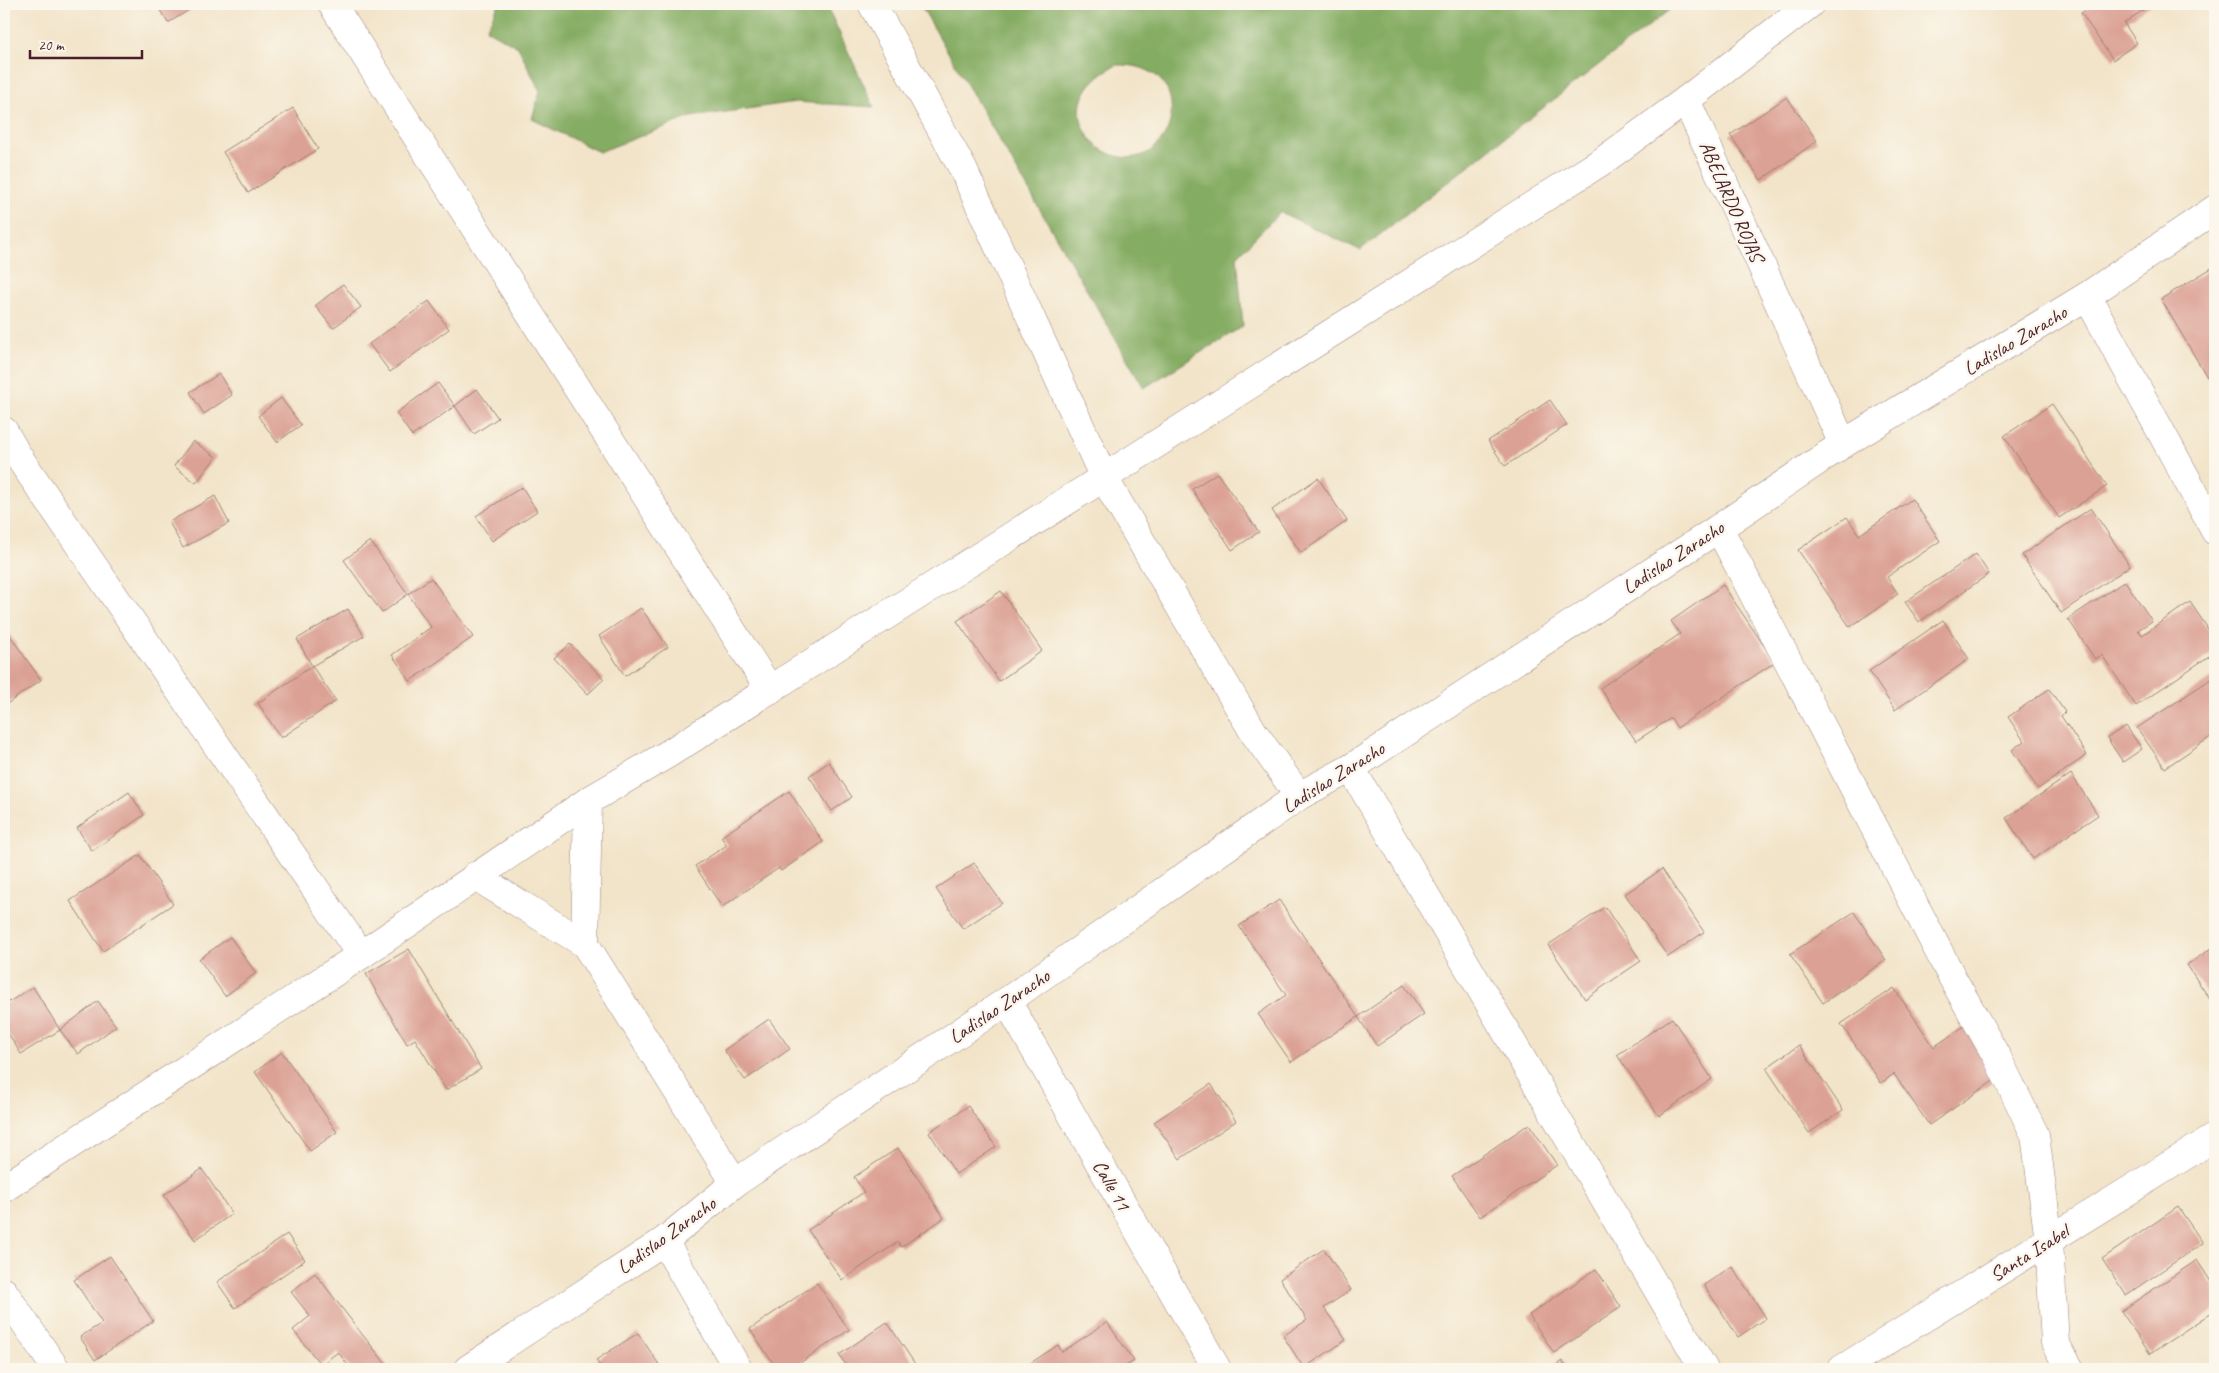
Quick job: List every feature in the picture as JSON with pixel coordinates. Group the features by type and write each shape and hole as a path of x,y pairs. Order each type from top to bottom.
{"street":[{"path":"332,4 770,690"},
{"path":"872,4 963,169 1104,478 1254,732 1299,796"},
{"path":"4,1188 361,955 476,876 525,846 588,801 668,754 770,690 1596,165 1686,100 1810,4"},
{"name":"ABELARDO ROJAS","path":"1686,100 1843,444"},
{"name":"Ladislao Zaracho","path":"468,1369 664,1241 735,1183 1007,1001 1299,796 1351,768 1719,528 1843,444 2086,296 2215,209"},
{"path":"2086,296 2215,531"},
{"path":"4,431 18,456 361,955"},
{"path":"1719,528 1953,979 1998,1059 2034,1135 2049,1241 2055,1343 2070,1369"},
{"path":"1351,768 1704,1369"},
{"path":"585,944 588,801"},
{"path":"476,876 585,944 735,1183"},
{"name":"Calle 11","path":"1007,1001 1217,1369"},
{"name":"Santa Isabel","path":"1842,1369 2215,1137"},
{"path":"664,1241 738,1369"},
{"path":"4,1292 56,1369"}],"green space":[{"path":"499,4 826,4 874,107 796,102 691,117 599,152 532,119 540,91 518,47 486,29"},
{"path":"920,4 1677,4 1360,250 1280,212 1237,256 1243,326 1144,388","holes":["1117,65 1144,69 1161,81 1170,98 1171,117 1165,135 1153,149 1135,157 1113,155 1105,152 1092,141 1082,123 1080,113 1085,93 1090,84 1107,70"]}],"building":[{"path":"156,4 199,4 168,23"},
{"path":"2095,4 2152,4 2124,23 2137,43 2113,60 2081,13"},
{"path":"1787,97 1817,141 1761,180 1730,135"},
{"path":"293,108 318,149 248,193 223,152"},
{"path":"2215,266 2215,373 2207,377 2161,299"},
{"path":"343,284 361,307 333,328 315,306"},
{"path":"429,301 449,329 390,372 369,344"},
{"path":"219,374 232,395 204,414 190,392"},
{"path":"438,383 455,406 412,436 396,413"},
{"path":"477,389 498,418 474,434 455,406"},
{"path":"281,398 301,425 277,442 258,416"},
{"path":"1550,400 1567,425 1505,466 1488,441"},
{"path":"2052,404 2107,486 2059,518 2004,436"},
{"path":"193,441 216,457 196,483 174,466"},
{"path":"1217,473 1259,532 1232,550 1192,489"},
{"path":"1318,478 1347,521 1301,553 1272,510"},
{"path":"522,487 537,511 492,541 476,516"},
{"path":"215,496 229,523 183,548 169,522"},
{"path":"1912,499 1940,541 1887,577 1898,594 1850,627 1798,550 1847,517 1859,535"},
{"path":"2091,508 2130,566 2061,613 2022,555"},
{"path":"370,541 408,594 382,613 344,560"},
{"path":"1976,554 1989,574 1919,622 1905,602"},
{"path":"431,578 473,637 410,681 392,655 431,627 408,594"},
{"path":"2125,581 2152,621 2138,630 2142,635 2190,602 2215,639 2215,652 2136,706 2102,655 2095,659 2068,619"},
{"path":"1723,585 1775,662 1677,728 1671,718 1636,741 1600,688 1680,634 1671,621"},
{"path":"1001,591 1042,651 999,681 957,621"},
{"path":"641,608 668,647 625,676 599,636"},
{"path":"348,609 364,636 312,666 297,639"},
{"path":"1943,620 1969,659 1895,710 1869,671"},
{"path":"4,627 41,680 4,706"},
{"path":"570,644 604,679 588,694 554,658"},
{"path":"312,666 336,701 281,738 258,703"},
{"path":"2214,677 2215,734 2165,768 2137,728"},
{"path":"2049,689 2065,712 2061,716 2087,755 2038,789 2012,750 2024,741 2008,717"},
{"path":"2126,726 2142,749 2123,762 2107,738"},
{"path":"829,762 852,797 832,811 809,776"},
{"path":"2071,774 2098,815 2033,859 2006,818"},
{"path":"789,791 823,842 781,871 779,868 722,907 695,866 727,845 721,837"},
{"path":"129,792 144,815 92,851 77,828"},
{"path":"140,855 173,904 103,951 70,901"},
{"path":"974,863 1002,903 963,929 936,889"},
{"path":"1662,869 1704,932 1668,957 1625,894"},
{"path":"1279,900 1358,1017 1291,1062 1258,1014 1286,995 1239,926"},
{"path":"1605,907 1641,961 1585,999 1548,945"},
{"path":"1854,912 1886,960 1823,1003 1790,954"},
{"path":"230,937 256,973 225,996 199,959"},
{"path":"2215,946 2215,1007 2187,965"},
{"path":"409,949 481,1069 446,1090 415,1039 407,1044 366,974"},
{"path":"1404,985 1424,1014 1377,1046 1358,1017"},
{"path":"33,987 60,1030 21,1054 4,1027 4,1005"},
{"path":"1894,988 1934,1047 1967,1024 2002,1075 1929,1125 1894,1074 1881,1083 1841,1024"},
{"path":"98,1001 116,1026 78,1054 60,1030"},
{"path":"1672,1018 1712,1079 1659,1116 1617,1055"},
{"path":"769,1019 790,1049 745,1080 724,1050"},
{"path":"1799,1045 1843,1110 1809,1133 1766,1068"},
{"path":"282,1052 337,1132 310,1151 255,1072"},
{"path":"1211,1084 1236,1121 1180,1159 1154,1122"},
{"path":"968,1106 996,1147 956,1174 929,1132"},
{"path":"1529,1124 1557,1165 1480,1217 1452,1176"},
{"path":"898,1148 944,1218 901,1247 898,1242 842,1280 808,1230 864,1192 854,1177"},
{"path":"202,1169 232,1214 195,1240 164,1195"},
{"path":"2178,1207 2203,1243 2126,1295 2102,1259"},
{"path":"287,1234 305,1260 235,1308 217,1282"},
{"path":"1324,1249 1351,1290 1324,1308 1346,1340 1304,1368 1283,1336 1307,1320 1280,1279"},
{"path":"110,1256 153,1321 95,1360 80,1337 102,1323 74,1280"},
{"path":"2197,1260 2215,1288 2215,1310 2150,1354 2121,1311"},
{"path":"1732,1266 1766,1318 1738,1337 1704,1285"},
{"path":"1596,1269 1621,1307 1554,1353 1529,1315"},
{"path":"315,1273 390,1369 351,1369 338,1352 321,1365 293,1330 310,1316 291,1292"},
{"path":"817,1283 849,1330 791,1369 777,1369 750,1329"},
{"path":"887,1322 917,1367 913,1369 849,1369 839,1355"},
{"path":"1107,1322 1134,1361 1121,1369 1023,1368 1058,1345 1062,1352"},
{"path":"638,1333 662,1369 602,1369 596,1360"},
{"path":"1562,1361 1567,1369 1550,1369"}]}
